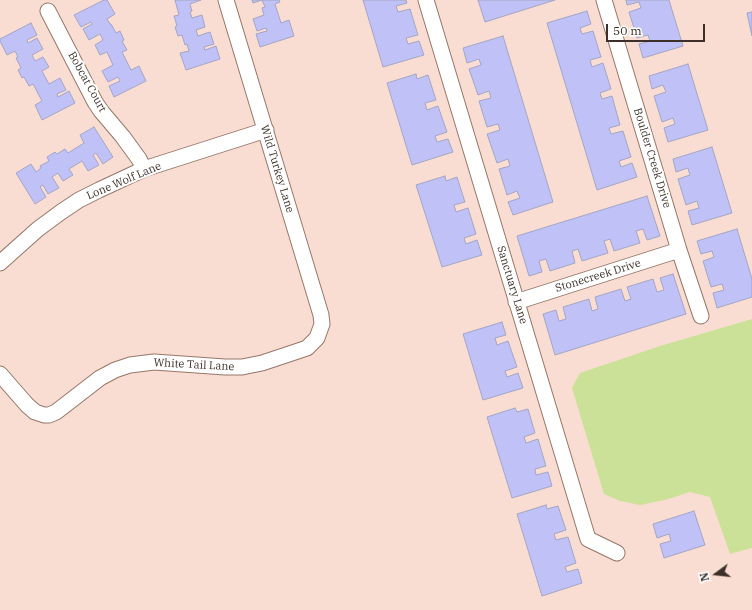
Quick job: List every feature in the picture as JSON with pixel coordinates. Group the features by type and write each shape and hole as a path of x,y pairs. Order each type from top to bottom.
{"street":[{"name":"Wild Turkey Lane","path":"226,0 322,315 322,324 317,338"},
{"name":"Sanctuary Lane","path":"426,0 588,539 617,553"},
{"name":"Boulder Creek Drive","path":"604,0 679,250 701,316"},
{"name":"Bobcat Court","path":"48,11 95,102 139,159 144,170"},
{"name":"Lone Wolf Lane","path":"0,263 38,229 73,204 99,190 144,170 266,130"},
{"name":"Stonecreek Drive","path":"516,302 679,250"},
{"name":"White Tail Lane","path":"0,374 27,405 35,412 44,415 56,412 100,378 114,370 130,365 154,362 242,367 262,363 307,348 317,338"}],"green space":[{"path":"752,319 752,548 730,554 710,497 690,492 665,500 640,505 620,501 604,494 572,388 580,373 660,346"}],"building":[{"path":"104,0 107,0 115,14 107,19 116,33 120,31 124,40 122,41 127,50 122,52 131,70 139,66 146,81 114,97 109,86 120,81 118,77 108,82 102,71 113,65 107,52 100,55 95,45 103,40 100,34 89,40 83,29 92,24 91,22 81,27 74,15"},
{"path":"175,0 201,0 190,4 192,11 190,12 192,18 202,15 205,27 196,30 198,36 210,32 214,44 204,47 205,50 216,46 220,59 186,70 180,53 189,51 187,44 185,45 182,35 178,36 175,27 177,26 174,16 179,15"},
{"path":"252,0 262,0 253,3"},
{"path":"262,0 279,0 280,2 275,4 281,23 289,20 294,36 260,47 256,34 267,31 266,28 257,31 253,19 264,15 262,8 265,7"},
{"path":"363,0 406,0 407,3 396,6 398,12 410,9 418,35 406,38 408,44 419,41 424,55 383,67"},
{"path":"478,0 555,0 485,22"},
{"path":"626,0 669,0 683,46 643,58 639,44 650,41 648,35 637,38 629,12 641,8 639,2 627,5"},
{"path":"587,11 591,24 580,28 582,34 593,31 601,57 590,60 592,67 603,63 611,89 600,93 602,99 612,96 620,125 609,128 611,134 623,131 631,157 619,161 621,167 632,163 637,177 597,190 547,23"},
{"path":"752,12 752,36 747,13"},
{"path":"31,23 37,35 27,40 28,43 37,38 43,49 32,55 35,61 43,57 49,67 42,71 49,84 60,78 66,90 57,94 58,97 69,91 75,103 42,120 35,105 42,101 33,84 29,86 24,77 22,78 18,70 21,68 16,58 18,57 15,51 7,55 0,41 0,39"},
{"path":"503,36 553,202 513,215 508,202 520,198 517,191 507,195 499,169 510,166 508,159 497,163 487,134 500,130 498,124 487,127 479,101 491,98 489,91 478,95 469,69 481,65 479,59 467,63 463,48"},
{"path":"688,64 708,130 668,142 664,128 675,124 673,118 662,122 654,96 666,92 663,85 652,89 649,76"},
{"path":"416,74 417,79 428,75 436,100 425,103 427,110 438,106 447,132 435,136 437,142 448,139 453,152 412,165 387,83"},
{"path":"94,127 113,157 103,164 96,153 93,155 99,165 88,171 82,161 69,169 73,175 63,181 58,173 52,177 59,188 48,194 43,185 40,187 46,197 35,204 16,173 31,164 36,172 41,168 40,166 49,161 47,157 55,152 57,154 65,149 68,153 84,143 80,135"},
{"path":"712,147 732,213 692,225 688,211 699,208 697,201 686,205 678,179 690,175 688,168 676,172 673,159"},
{"path":"445,176 446,181 457,177 465,202 454,205 456,212 468,208 476,234 464,238 466,244 477,240 482,255 442,267 416,185"},
{"path":"647,196 660,236 647,240 643,229 636,231 640,243 614,251 610,239 604,241 608,253 582,261 578,249 572,251 575,263 550,271 546,259 539,261 542,272 529,276 517,236"},
{"path":"737,229 752,279 752,297 717,308 713,293 724,290 722,284 711,287 703,261 714,257 712,251 701,254 697,241"},
{"path":"673,274 686,314 555,355 543,314 556,310 559,321 566,319 563,307 589,299 592,311 598,309 595,297 621,289 625,301 631,299 627,287 653,279 657,292 664,290 660,278"},
{"path":"502,322 506,335 495,338 497,345 508,341 517,367 505,371 507,377 518,373 523,388 483,400 463,334"},
{"path":"515,408 517,412 528,409 535,433 524,437 526,443 538,439 546,466 535,469 536,475 548,472 552,486 512,498 487,417"},
{"path":"546,505 547,509 558,506 566,530 554,534 556,540 568,537 576,563 565,567 567,572 578,569 582,583 542,596 517,514"},
{"path":"694,511 705,545 664,558 660,544 671,541 669,534 657,538 653,524"}]}
